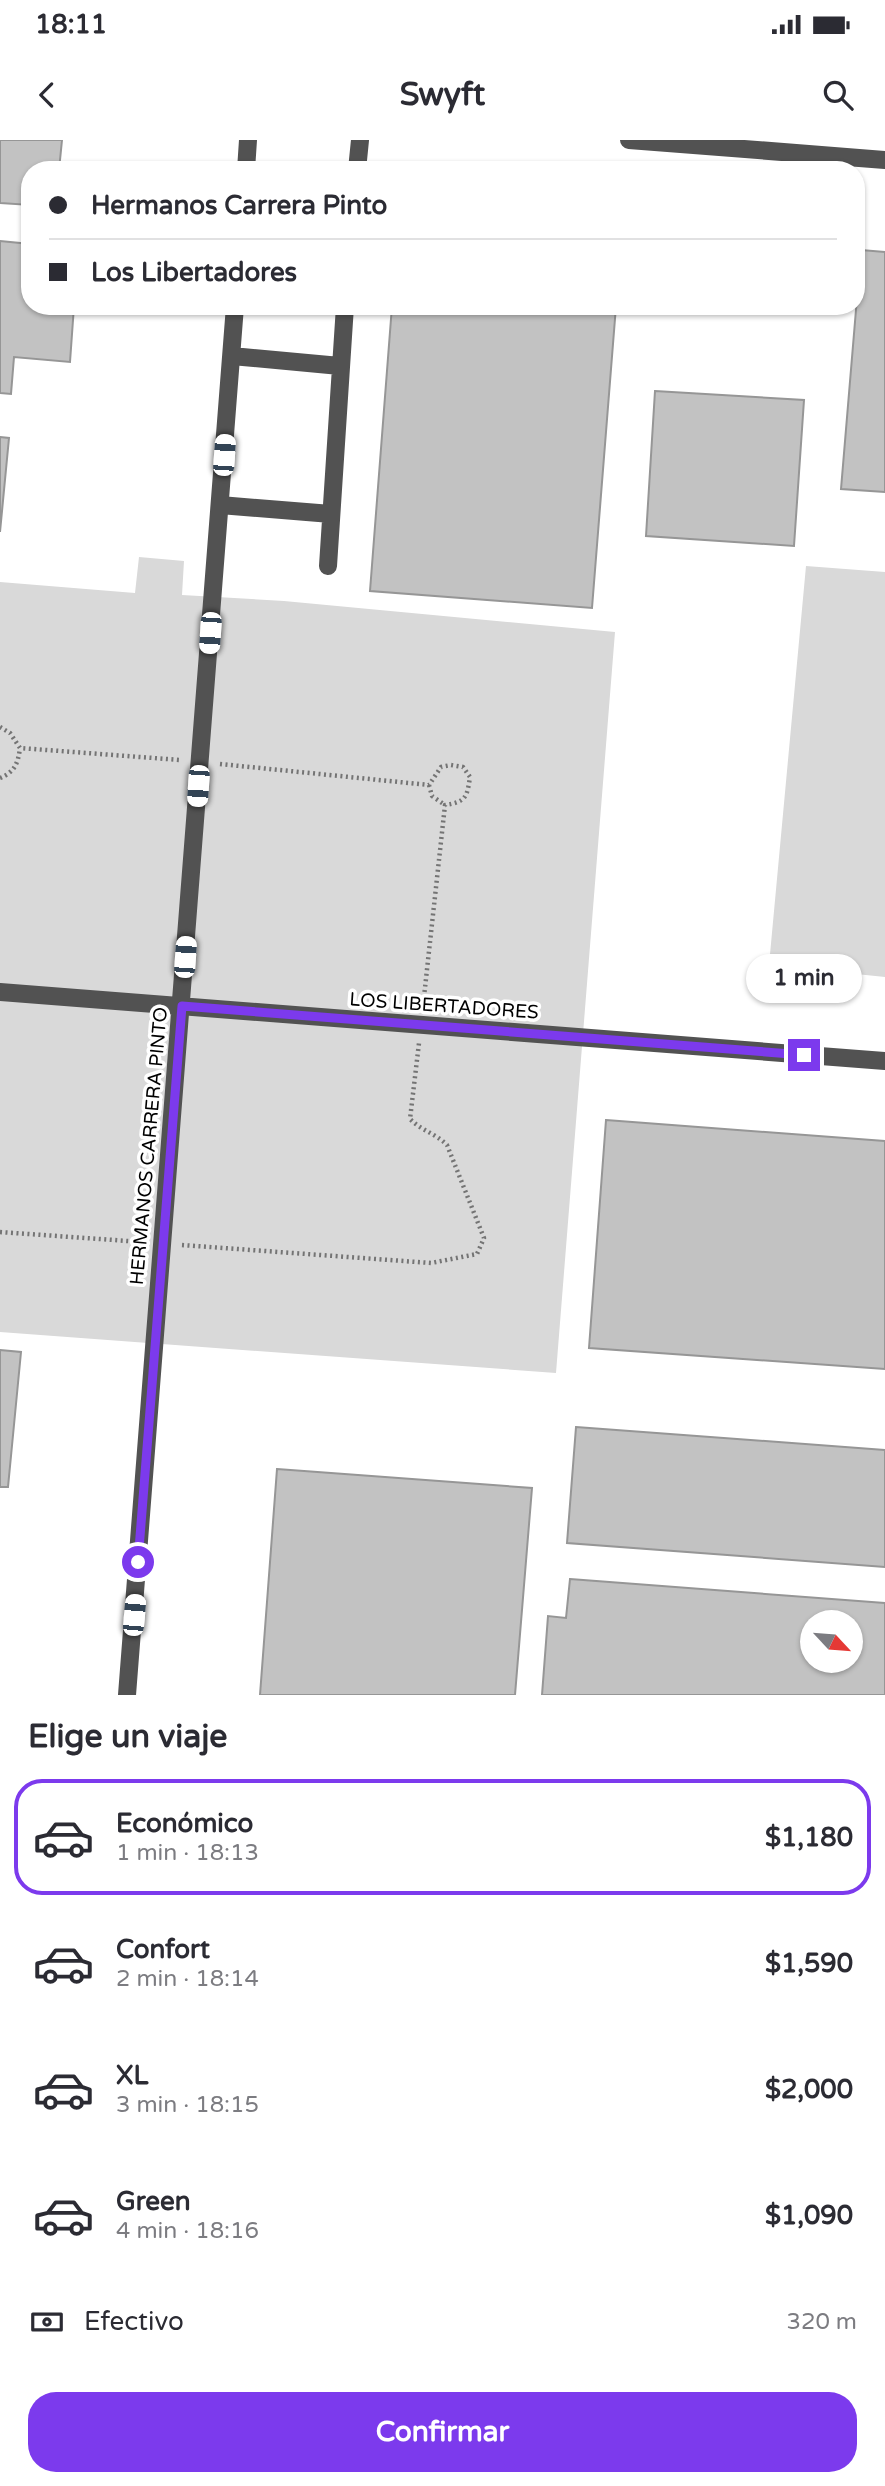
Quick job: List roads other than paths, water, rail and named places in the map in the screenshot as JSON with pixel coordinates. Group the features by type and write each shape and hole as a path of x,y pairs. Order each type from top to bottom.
{"street":[{"path":"247,161 248,140"},
{"path":"358,161 360,140"},
{"path":"629,140 885,160"},
{"name":"HERMANOS CARRERA PINTO","path":"128,1695 234,315"},
{"path":"328,566 344,315"},
{"path":"232,356 340,366"},
{"path":"220,505 331,514"},
{"name":"LOS LIBERTADORES","path":"0,992 885,1061"}]}
